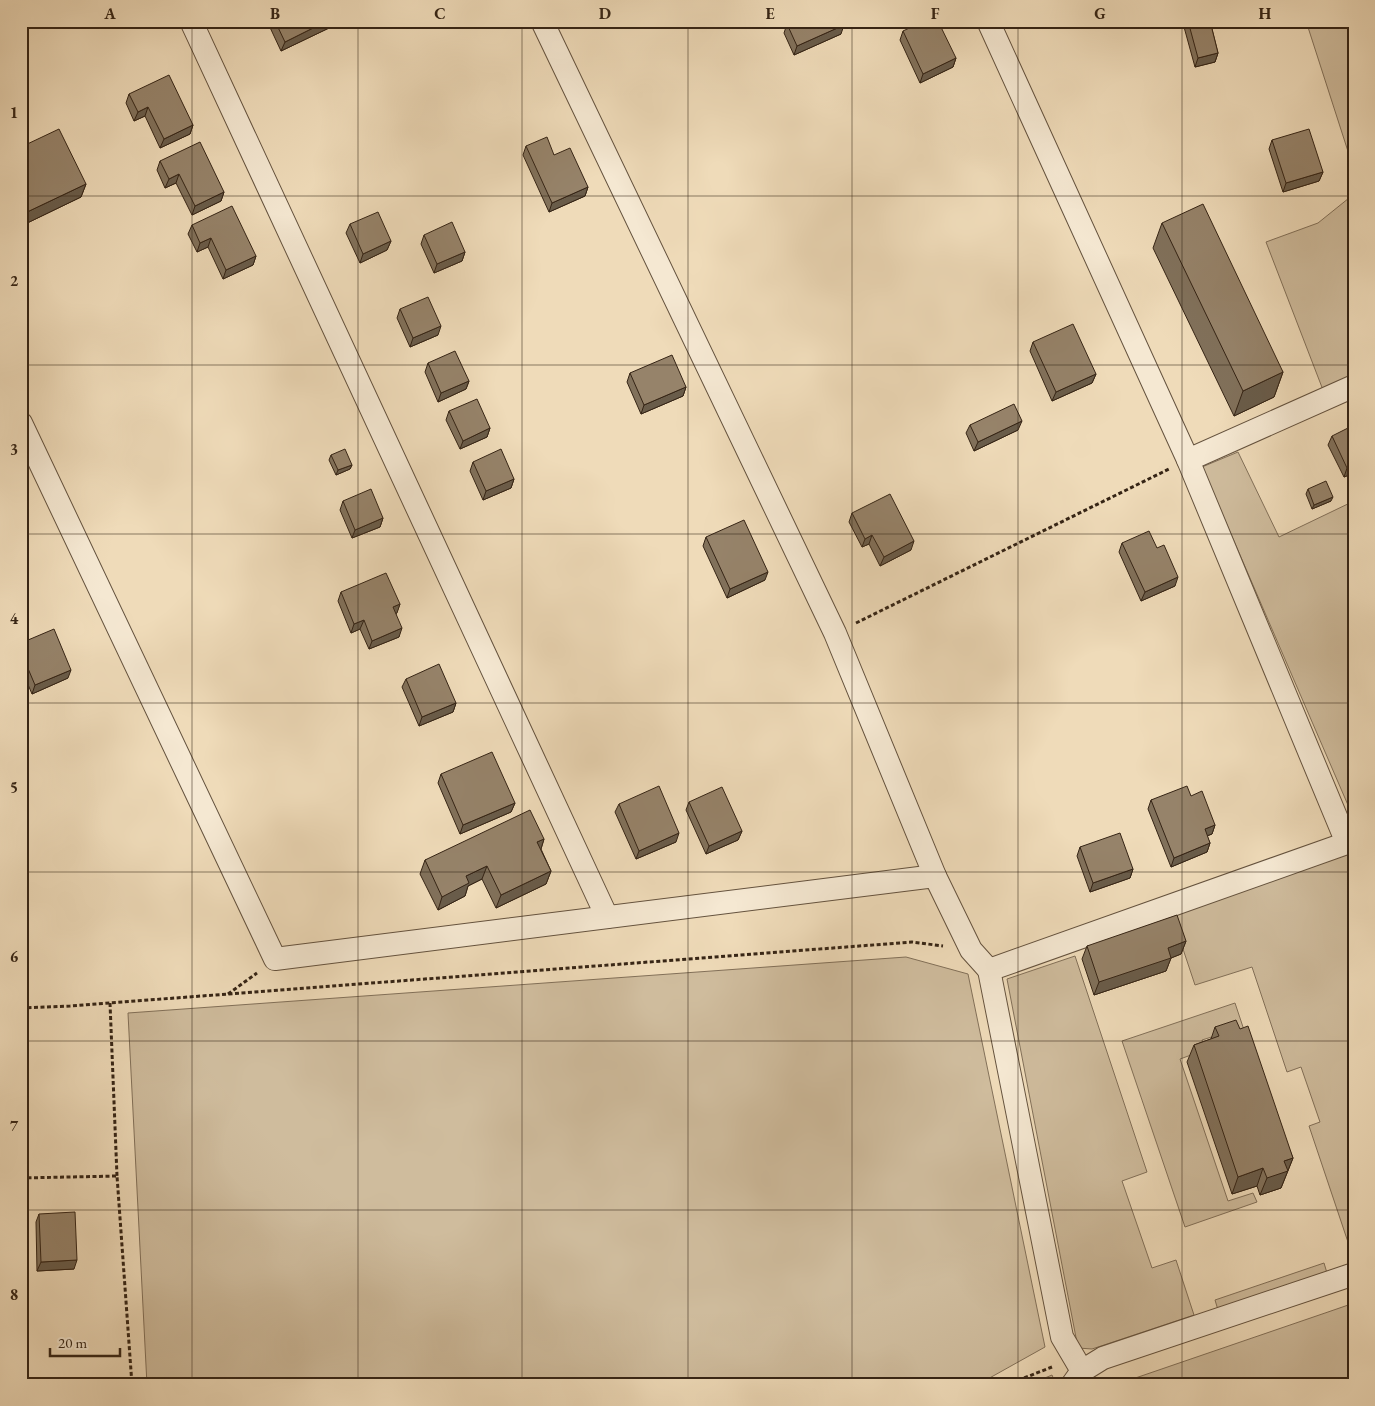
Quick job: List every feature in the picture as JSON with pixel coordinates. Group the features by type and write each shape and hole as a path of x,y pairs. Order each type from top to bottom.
{"street":[{"path":"191,21 606,917"},
{"path":"542,21 835,633 935,876 971,950 989,970 1062,1336 1077,1378 1103,1358 1354,1274"},
{"path":"988,21 1188,460 1347,843 989,970"},
{"path":"1188,460 1354,386"},
{"path":"21,423 276,959 935,876"}],"path":[{"path":"835,633 1188,460"},
{"path":"21,1008 110,1003 912,942 971,950"},
{"path":"228,994 276,959"},
{"path":"110,1003 117,1176 132,1385"},
{"path":"21,1178 117,1176"},
{"path":"1006,1385 1051,1366 1077,1378"}],"shaded area":[{"path":"1306,21 1346,21 1354,45 1354,170"},
{"path":"1354,194 1354,377 1323,390 1266,242 1318,223"},
{"path":"1238,452 1279,537 1354,501 1354,819 1202,467"},
{"path":"1354,852 1354,1260 1309,1126 1320,1122 1301,1067 1287,1072 1252,967 1195,985 1172,916"},
{"path":"1075,956 1147,1172 1122,1181 1152,1268 1176,1260 1194,1315 1092,1349 1078,1348 1007,979"},
{"path":"906,957 968,974 1045,1347 977,1385 147,1385 128,1013"},
{"path":"1235,1003 1246,1036 1234,1030 1202,1040 1205,1050 1180,1059 1228,1201 1253,1193 1257,1202 1185,1227 1122,1041"},
{"path":"1324,1263 1327,1273 1218,1310 1215,1300"},
{"path":"1354,1303 1354,1385 1115,1385 1328,1312"},
{"path":"1052,1375 1056,1385 1028,1385"}],"building":[{"path":"275,21 327,21 285,42"},
{"path":"793,21 843,21 844,25 797,46 787,24"},
{"path":"924,21 938,21 956,58 923,74 903,31"},
{"path":"1188,21 1210,21 1218,53 1198,58"},
{"path":"169,75 193,125 164,139 148,107 138,112 129,94"},
{"path":"59,129 86,184 25,213 21,204 21,147"},
{"path":"1309,129 1323,172 1286,183 1272,140"},
{"path":"547,137 554,155 570,148 588,187 552,203 526,146"},
{"path":"200,142 224,192 195,206 179,174 169,179 160,161"},
{"path":"1203,204 1283,372 1243,391 1162,223"},
{"path":"232,206 256,256 226,270 211,238 200,243 192,225"},
{"path":"378,212 391,241 363,254 350,224"},
{"path":"452,222 465,252 437,264 424,235"},
{"path":"428,297 441,326 413,338 400,309"},
{"path":"1073,324 1096,374 1056,392 1033,342"},
{"path":"455,351 469,381 441,393 428,363"},
{"path":"672,355 686,387 644,405 630,373"},
{"path":"477,399 490,428 463,441 449,411"},
{"path":"1014,404 1022,421 978,442 970,425"},
{"path":"1354,425 1354,465 1347,468 1332,436"},
{"path":"345,449 352,465 338,470 331,455"},
{"path":"501,449 514,479 486,491 473,462"},
{"path":"1326,481 1333,497 1314,505 1308,489"},
{"path":"371,489 383,518 355,530 343,501"},
{"path":"890,494 914,541 884,557 872,535 865,539 852,513"},
{"path":"744,520 768,572 730,589 706,537"},
{"path":"1149,531 1157,548 1164,545 1178,577 1145,592 1122,543"},
{"path":"386,573 400,604 393,607 402,628 372,641 364,620 354,624 341,592"},
{"path":"54,629 71,670 35,685 21,652 21,643"},
{"path":"439,664 456,703 422,717 406,679"},
{"path":"492,752 515,803 463,825 441,774"},
{"path":"659,786 679,833 639,851 619,804"},
{"path":"1187,786 1191,796 1202,791 1215,825 1205,829 1210,843 1174,858 1151,800"},
{"path":"722,787 742,831 709,846 689,802"},
{"path":"530,810 544,839 537,842 551,871 501,895 487,866 466,876 469,883 442,897 425,860"},
{"path":"1120,833 1133,869 1093,883 1080,847"},
{"path":"1177,915 1186,941 1168,948 1171,958 1099,982 1087,946"},
{"path":"1236,1020 1240,1029 1248,1026 1293,1158 1284,1161 1288,1171 1267,1178 1263,1168 1238,1177 1194,1045 1219,1036 1215,1027"},
{"path":"75,1212 77,1260 41,1262 39,1214"}]}
